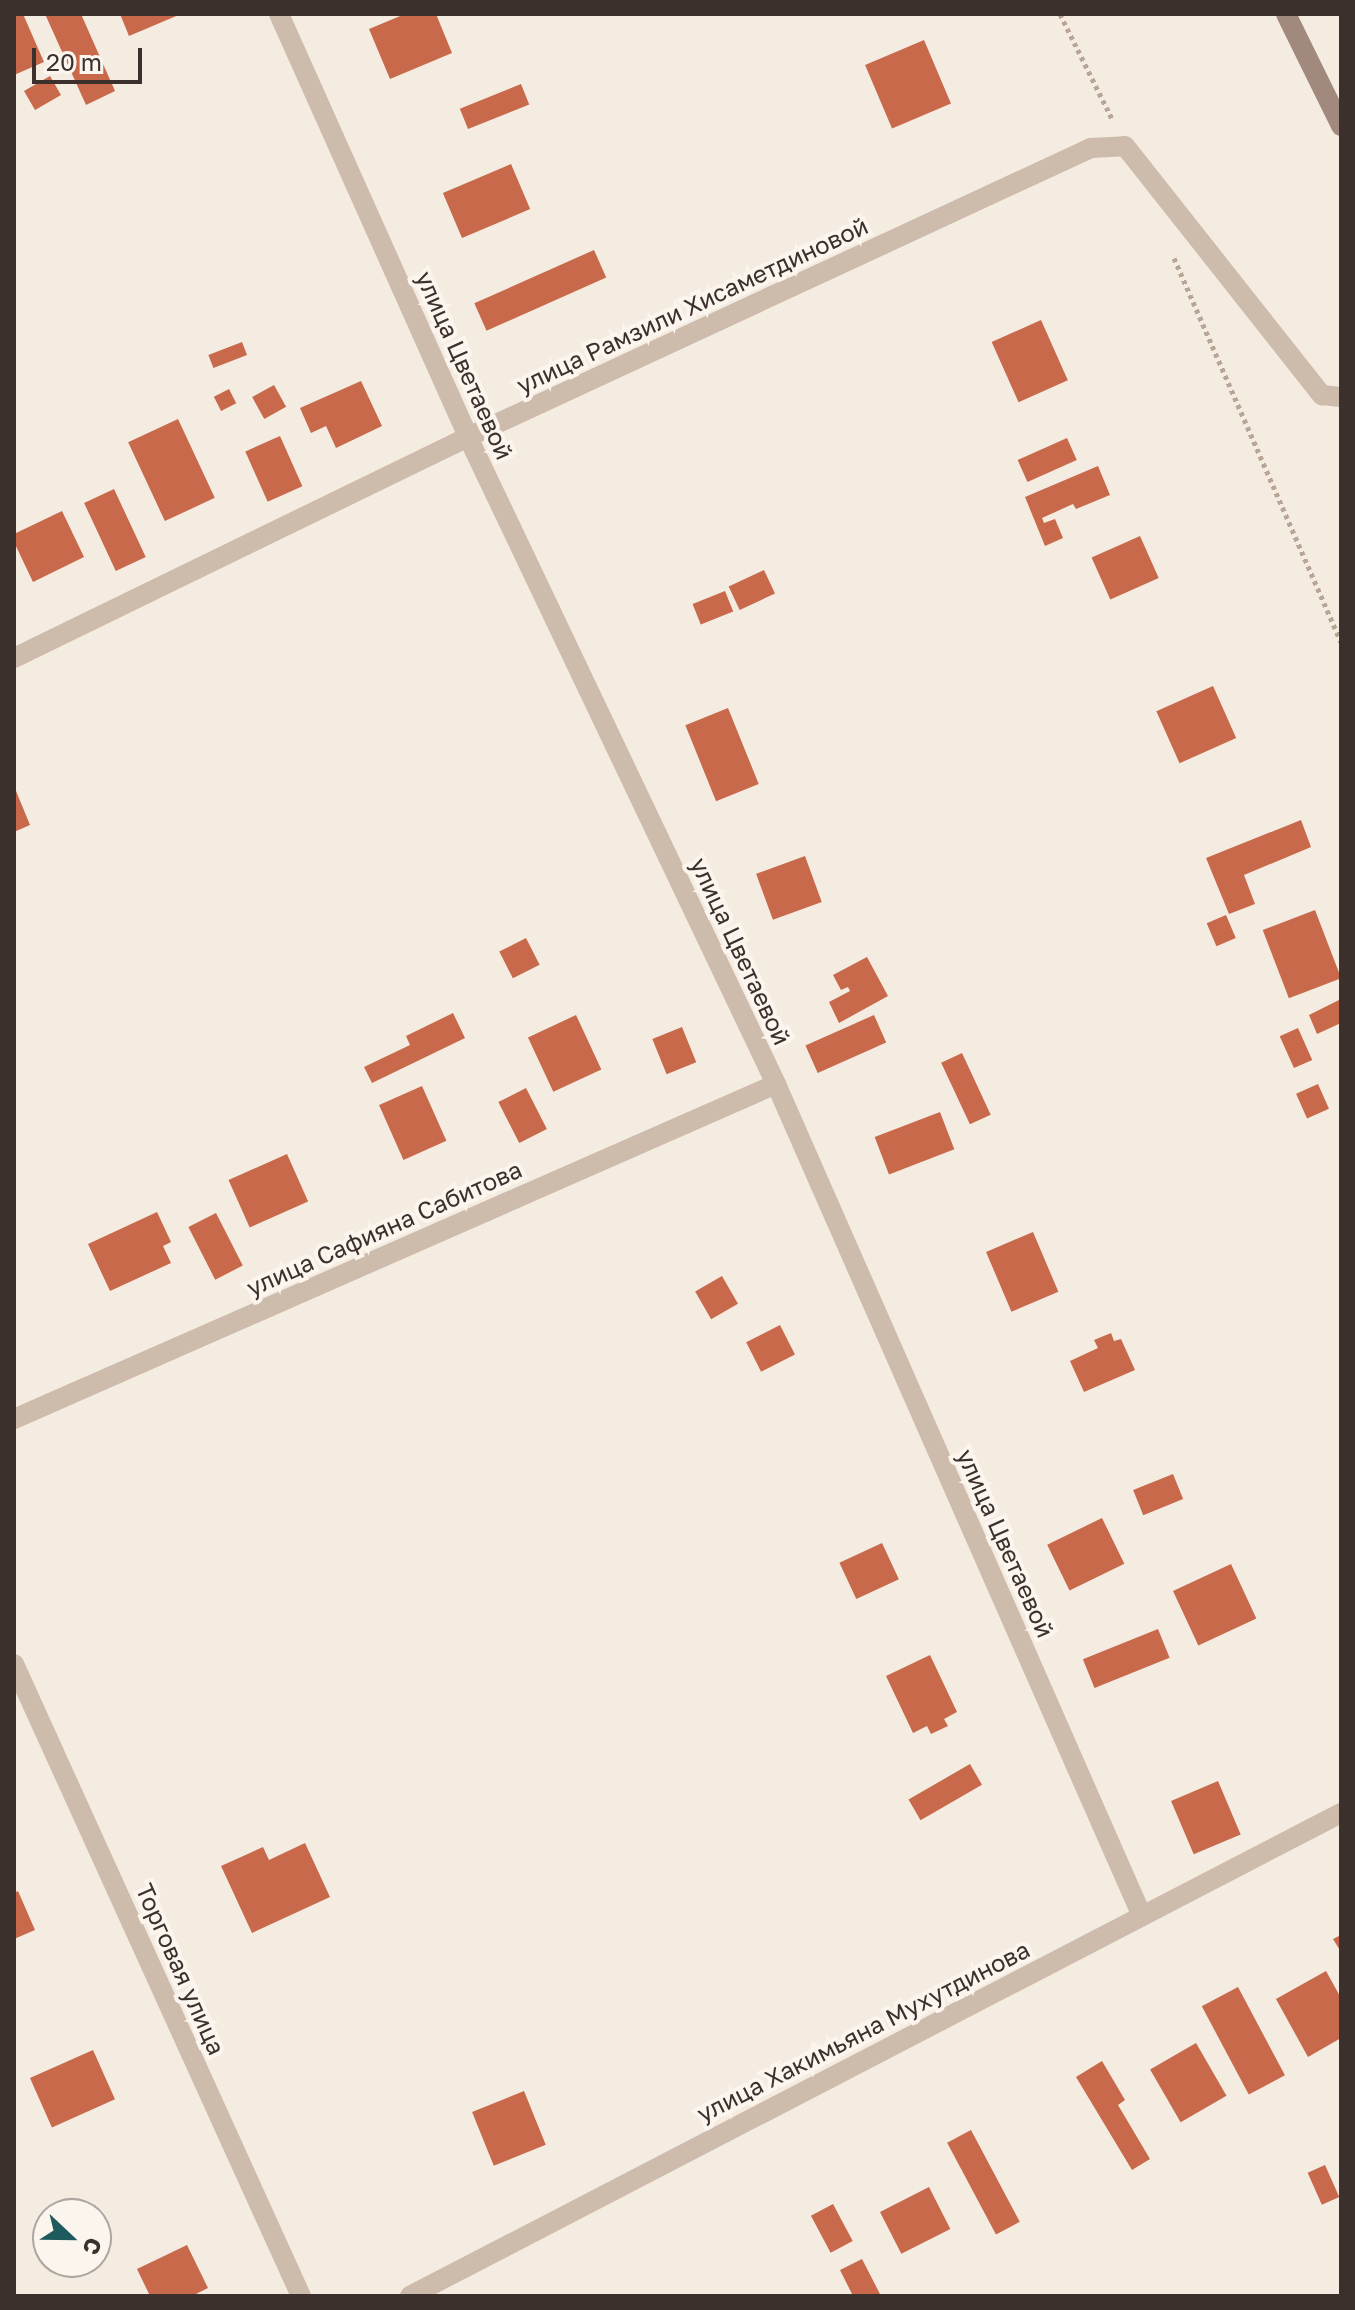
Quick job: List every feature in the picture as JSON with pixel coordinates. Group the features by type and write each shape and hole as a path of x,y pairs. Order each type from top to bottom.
{"street":[{"name":"улица Цветаевой","path":"279,14 468,437 776,1084 1142,1916"},
{"path":"1286,14 1341,126"},
{"name":"улица Рамзили Хисаметдиновой","path":"14,658 468,437 1091,148 1125,146"},
{"path":"1125,146 1322,395 1341,397"},
{"name":"улица Сафияна Сабитова","path":"14,1419 776,1084"},
{"name":"Торговая улица","path":"14,1664 301,2296"},
{"name":"улица Хакимьяна Мухутдинова","path":"410,2296 1341,1813"}],"path":[{"path":"1060,14 1125,146"},
{"path":"1170,248 1341,642"}],"building":[{"path":"14,14 23,14 44,62 14,75"},
{"path":"45,14 81,14 115,91 86,105"},
{"path":"120,14 181,14 129,36"},
{"path":"405,14 436,14 452,53 390,79 369,29"},
{"path":"924,40 951,104 892,129 865,65"},
{"path":"50,76 61,95 35,110 24,91"},
{"path":"521,84 529,104 468,129 460,109"},
{"path":"511,164 530,209 462,238 443,193"},
{"path":"594,250 606,277 487,331 474,303"},
{"path":"1041,320 1068,380 1019,402 992,342"},
{"path":"242,342 247,355 213,368 208,355"},
{"path":"361,381 382,426 336,448 326,426 311,433 300,408"},
{"path":"274,385 286,407 264,419 252,397"},
{"path":"229,389 236,403 221,411 214,397"},
{"path":"178,419 215,498 165,521 128,442"},
{"path":"280,436 302,486 268,502 245,451"},
{"path":"1067,438 1077,460 1027,482 1018,460"},
{"path":"1098,466 1110,495 1076,509 1073,504 1042,518 1044,523 1055,519 1063,538 1045,546 1025,497"},
{"path":"114,489 146,557 116,571 84,503"},
{"path":"62,511 84,557 33,582 14,542 14,534"},
{"path":"1140,536 1159,578 1110,600 1092,558"},
{"path":"764,570 775,594 740,610 729,586"},
{"path":"725,591 733,611 701,625 693,604"},
{"path":"1213,686 1236,738 1180,763 1156,711"},
{"path":"728,708 759,784 716,801 685,725"},
{"path":"14,786 30,825 14,832"},
{"path":"1301,820 1311,847 1244,875 1255,904 1229,914 1206,858"},
{"path":"805,856 822,902 773,920 756,874"},
{"path":"1315,910 1341,978 1289,998 1263,930"},
{"path":"1226,915 1236,938 1216,946 1207,923"},
{"path":"526,938 540,965 513,978 499,952"},
{"path":"867,957 888,996 839,1023 829,1002 850,991 848,987 841,990 833,975"},
{"path":"1341,999 1341,1023 1317,1034 1309,1015"},
{"path":"453,1013 465,1038 372,1083 364,1067 410,1045 406,1036"},
{"path":"576,1015 601,1069 553,1092 528,1037"},
{"path":"874,1015 886,1042 818,1073 805,1046"},
{"path":"682,1027 696,1062 667,1074 652,1039"},
{"path":"1298,1028 1312,1060 1294,1068 1280,1036"},
{"path":"962,1053 991,1115 970,1124 941,1063"},
{"path":"1318,1084 1329,1109 1307,1118 1296,1094"},
{"path":"422,1086 446,1141 403,1160 379,1105"},
{"path":"526,1088 547,1129 519,1143 498,1102"},
{"path":"940,1112 954,1149 889,1174 875,1137"},
{"path":"287,1154 308,1202 250,1228 229,1180"},
{"path":"157,1212 171,1242 163,1246 171,1263 110,1291 88,1244"},
{"path":"216,1213 243,1266 215,1280 188,1227"},
{"path":"1033,1232 1058,1292 1011,1312 986,1252"},
{"path":"722,1276 738,1304 711,1319 695,1292"},
{"path":"780,1325 795,1354 761,1372 746,1342"},
{"path":"1111,1333 1114,1341 1121,1339 1135,1370 1084,1392 1070,1361 1098,1348 1094,1340"},
{"path":"1173,1474 1183,1499 1143,1515 1133,1490"},
{"path":"1102,1518 1124,1564 1070,1591 1047,1545"},
{"path":"882,1543 899,1579 856,1599 839,1563"},
{"path":"1231,1564 1256,1618 1198,1645 1173,1591"},
{"path":"1158,1629 1170,1658 1095,1688 1083,1659"},
{"path":"930,1655 957,1712 944,1719 948,1726 931,1734 927,1726 913,1733 886,1676"},
{"path":"970,1764 982,1785 921,1820 909,1800"},
{"path":"1218,1781 1241,1834 1194,1854 1171,1801"},
{"path":"305,1843 330,1897 252,1933 221,1866 263,1847 269,1860"},
{"path":"18,1891 35,1930 14,1939 14,1893"},
{"path":"1341,1935 1341,1952 1333,1939"},
{"path":"1326,1971 1341,1998 1341,2038 1308,2057 1276,1999"},
{"path":"1238,1987 1285,2075 1249,2095 1202,2006"},
{"path":"1196,2043 1226,2096 1181,2122 1150,2070"},
{"path":"93,2050 115,2099 52,2127 30,2078"},
{"path":"1102,2061 1125,2100 1118,2105 1150,2159 1132,2170 1076,2077"},
{"path":"524,2091 546,2145 494,2166 472,2112"},
{"path":"971,2130 1020,2222 996,2235 947,2143"},
{"path":"1325,2165 1339,2197 1322,2205 1308,2173"},
{"path":"929,2187 950,2229 901,2254 880,2212"},
{"path":"833,2204 853,2241 831,2253 811,2216"},
{"path":"187,2245 208,2288 192,2296 150,2296 137,2269"},
{"path":"862,2259 881,2296 853,2296 840,2270"}]}
